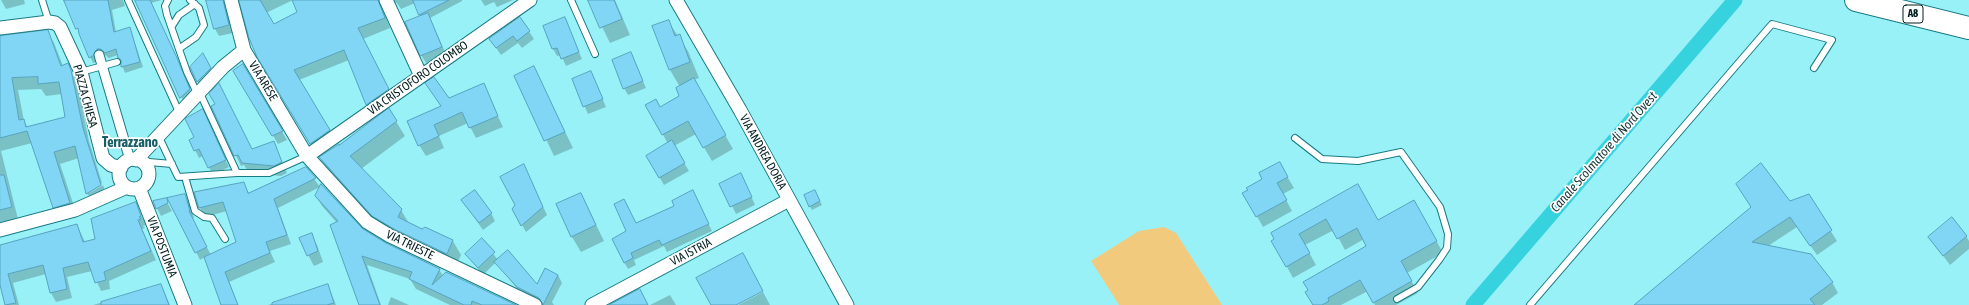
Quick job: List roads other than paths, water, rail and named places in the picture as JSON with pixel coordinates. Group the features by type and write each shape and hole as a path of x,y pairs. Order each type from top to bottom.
{"highway":[{"name":"A8","path":"1856,0 1969,28"}],"street":[{"name":"VIA ARESE","path":"231,0 244,50 307,156"},
{"path":"386,0 421,76"},
{"name":"VIA CRISTOFORO COLOMBO","path":"307,156 530,0"},
{"name":"VIA ANDREA DORIA","path":"676,0 740,110 848,305"},
{"path":"0,28 49,22"},
{"name":"PIAZZA CHIESA","path":"49,22 55,23 60,27 81,72 103,158 129,174 140,161 148,165"},
{"path":"0,230 75,210 111,194 129,174 158,135 179,112 223,67 244,50"},
{"path":"99,54 129,174 144,186 149,177 148,165 158,135"},
{"name":"VIA TRIESTE","path":"307,156 371,225 390,236 535,305"},
{"name":"VIA POSTUMIA","path":"129,174 185,305"},
{"name":"VIA ISTRIA","path":"592,305 789,200"}],"lane":[{"path":"42,0 49,22"},
{"path":"128,0 179,112"},
{"path":"168,0 165,6 187,72 237,173"},
{"path":"180,48 196,37 204,25 199,8 190,0"},
{"path":"571,0 595,54"},
{"path":"172,26 179,15 195,4"},
{"path":"1530,305 1772,24 1832,40 1814,68"},
{"path":"81,72 117,62"},
{"path":"158,135 178,177 237,173 269,173 307,156"},
{"path":"1295,138 1322,159 1358,161 1401,152 1440,207 1448,234 1447,248 1418,287 1397,299"},
{"path":"148,165 172,164"},
{"path":"185,177 195,211 204,217 212,218 225,239"}],"waterway":[{"name":"Canale Scolmatore di Nord Ovest","path":"1473,305 1735,0"}],"district":[{"name":"Terrazzano","path":"130,143"}]}
